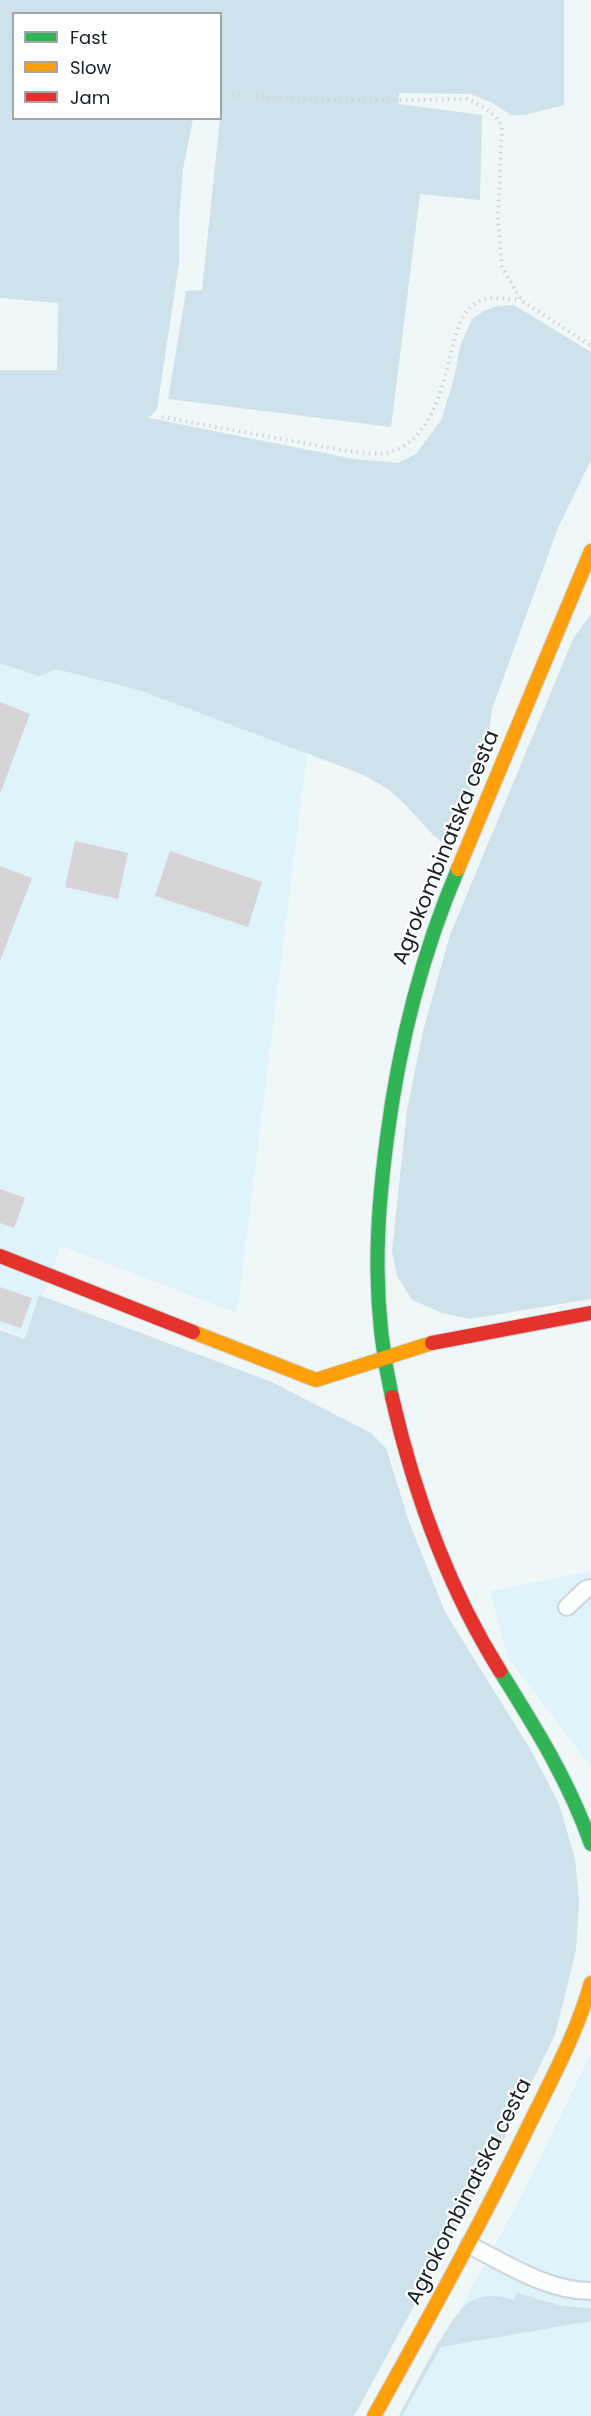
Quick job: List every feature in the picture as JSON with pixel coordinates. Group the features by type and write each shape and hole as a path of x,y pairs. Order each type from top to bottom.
{"street":[{"name":"Agrokombinatska cesta","path":"591,551 585,584 450,888 411,1001 389,1118 378,1208 376,1281 385,1359 404,1443 446,1566 479,1636 560,1767 573,1794 591,1844"},
{"path":"0,1256 316,1380 443,1338 591,1313"},
{"name":"Agrokombinatska cesta","path":"374,2416 469,2245 565,2050 591,1983"}],"lane":[{"path":"567,1607 585,1589 591,1588"},
{"path":"469,2245 541,2281 574,2291 591,2290"}],"path":[{"path":"232,95 344,101 467,99 484,106 495,115 502,126 498,218 502,267 521,300 591,346"},
{"path":"162,417 347,451 392,452 408,444 423,429 434,409 459,322 470,308 481,300 521,300"}],"shaded area":[{"path":"0,0 564,0 564,105 525,115 511,115 491,102 470,94 399,93 399,104 482,115 480,200 420,194 391,427 168,399 186,291 202,290 220,120 222,120 222,12 12,12 12,120 193,120 183,169 179,219 179,264 157,409 149,418 354,459 398,463 416,454 441,420 453,382 461,343 472,319 484,311 497,306 514,305 591,352 591,460 558,528 492,709 486,756 446,844 432,834 391,792 377,782 351,770 139,690 56,669 39,676 0,663 0,370 57,370 58,303 0,298"},
{"path":"591,614 591,1299 470,1319 442,1313 412,1300 397,1276 392,1251 407,1110 423,1031 450,935 573,639"},
{"path":"0,641 308,745 237,1313 61,1246 28,1338 0,1328"},
{"path":"39,1295 272,1382 371,1433 386,1448 409,1522 445,1612 532,1752 559,1804 575,1859 579,1900 576,1950 555,2035 495,2157 354,2416 0,2416 0,1330 25,1339"},
{"path":"591,1571 591,1767 507,1656 490,1591"},
{"path":"591,2053 591,2416 402,2416 522,2195"},
{"path":"517,2293 562,2306 591,2308 591,2321 441,2347 402,2416 399,2416 443,2336 463,2308 471,2301 487,2296 513,2300"}],"building":[{"path":"0,702 30,714 0,794"},
{"path":"75,841 128,853 118,899 65,887"},
{"path":"170,851 262,882 248,927 155,896"},
{"path":"0,866 32,878 0,961"},
{"path":"0,1189 25,1198 14,1228 0,1223"},
{"path":"0,1287 32,1298 21,1328 0,1321"}],"traffic: fast":[{"path":"392,1397 378,1300 378,1236 387,1138 398,1069 413,1001 433,935 458,869"},
{"path":"500,1671 562,1776 591,1844"}],"traffic: slow":[{"path":"458,869 591,551"},
{"path":"193,1332 316,1380 432,1343"},
{"path":"374,2416 454,2272 511,2162 571,2038 591,1983"}],"traffic: jam":[{"path":"0,1256 193,1332"},
{"path":"432,1343 591,1313"},
{"path":"392,1397 411,1469 435,1539 464,1607 500,1671"}]}
